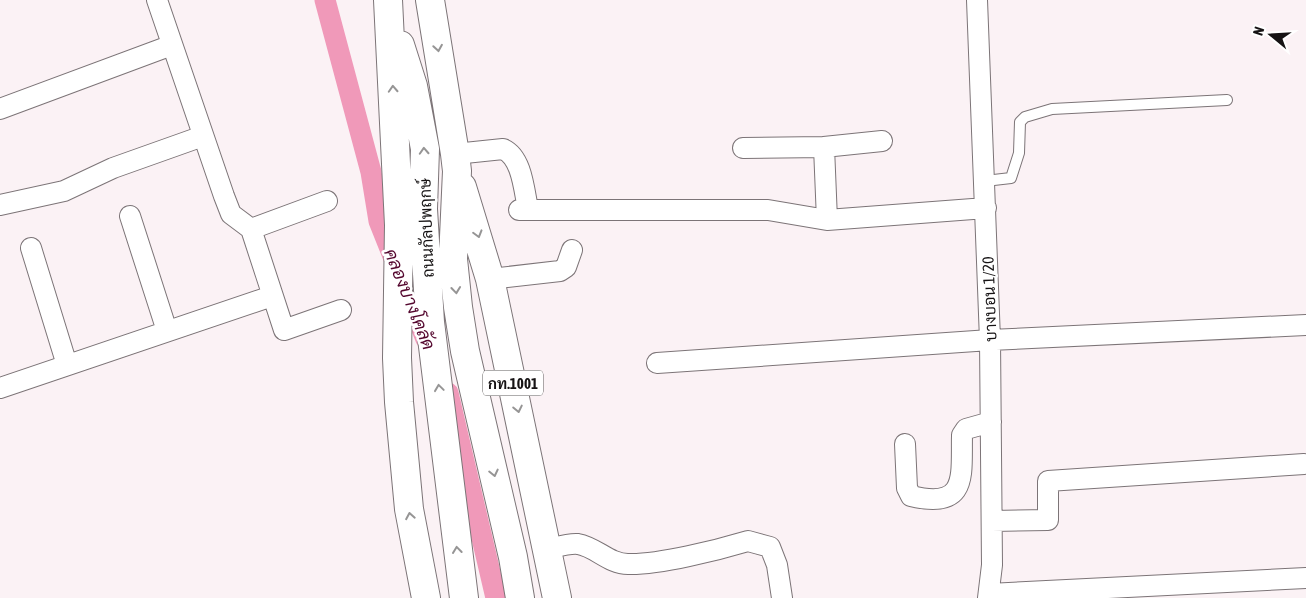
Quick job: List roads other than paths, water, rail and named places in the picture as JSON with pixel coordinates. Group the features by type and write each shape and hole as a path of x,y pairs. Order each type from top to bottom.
{"main road":[{"name":"ถนนกัลปพฤกษ์","path":"430,0 456,163 490,279 557,598"},
{"name":"ถนนกัลปพฤกษ์","path":"389,5 399,225 397,358 408,509 426,598"},
{"name":"ถนนกัลปพฤกษ์","path":"389,5 413,86 425,149 423,209 430,322 464,598"},
{"name":"ถนนกัลปพฤกษ์","path":"456,163 453,259 465,351 513,557 520,598"}],"street":[{"path":"157,0 231,214 251,229 284,330 341,310"},
{"name":"บางบอน 1/20","path":"977,0 990,340 992,565 988,596"},
{"path":"0,108 172,44"},
{"path":"0,205 64,191 113,168 203,136"},
{"path":"743,148 824,147 882,141"},
{"path":"824,147 827,220"},
{"path":"456,163 503,149 509,151 516,162 523,210 768,210 827,220 986,208"},
{"path":"251,229 327,201"},
{"path":"130,216 167,331"},
{"path":"31,248 67,365"},
{"path":"490,279 560,271 566,267 572,250"},
{"path":"0,388 272,296"},
{"path":"657,363 990,340 1306,324"},
{"path":"905,444 907,488 912,496 938,498 954,493 959,488 961,481 962,435 966,429 991,422"},
{"path":"992,521 1048,520 1048,481 1304,464"},
{"path":"548,549 576,544 583,545 615,562 627,564 672,558 748,541 759,542 770,547 778,564 782,598"},
{"path":"988,596 1248,590 1306,578"}],"lane":[{"path":"985,181 1011,178 1019,153 1019,128 1025,117 1052,109 1227,100"}],"waterway":[{"name":"คลองบางโคลัด","path":"325,0 371,172 379,221 426,339"},
{"name":"คลองบางโคลัด","path":"448,393 496,598"}]}
